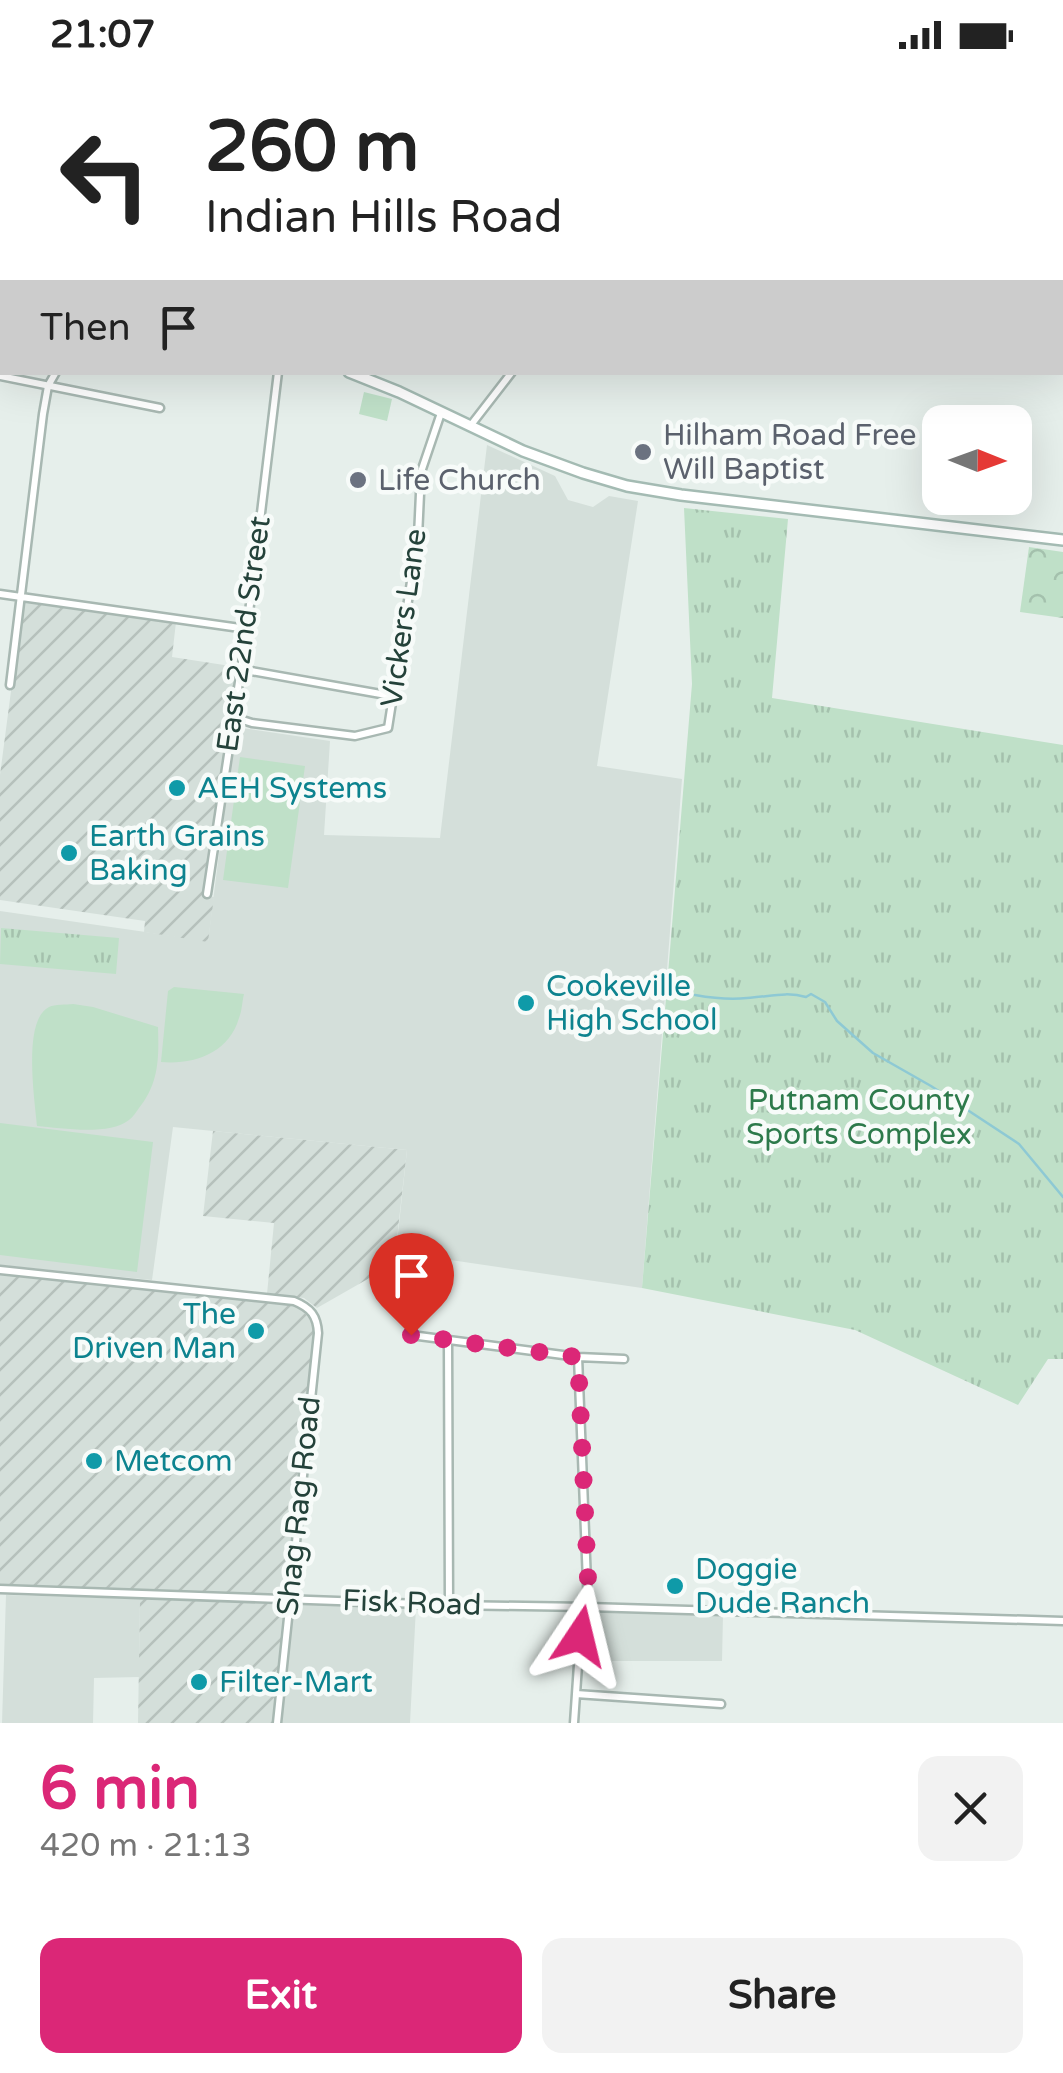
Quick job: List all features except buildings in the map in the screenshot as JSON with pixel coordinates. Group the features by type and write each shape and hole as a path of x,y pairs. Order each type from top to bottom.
{"main road":[{"path":"356,375 534,455 627,486 1063,540"}],"street":[{"path":"10,685 48,386 54,375"},
{"name":"East 22nd Street","path":"207,894 247,629 278,375"},
{"path":"471,426 510,375"},
{"path":"0,376 160,408"},
{"name":"Vickers Lane","path":"233,717 252,723 355,736 388,728 418,538 421,472 440,413"},
{"path":"0,594 247,629"},
{"path":"240,670 392,696"},
{"name":"Shag Rag Road","path":"0,1270 294,1302 313,1313 318,1334 277,1723"},
{"path":"411,1335 578,1357 624,1359"},
{"path":"448,1342 449,1605"},
{"path":"574,1723 585,1607 578,1357"},
{"name":"Fisk Road","path":"0,1590 1063,1622"},
{"path":"576,1694 721,1704"}],"shaded area":[{"name":"Cookeville High School","path":"487,445 555,476 568,500 593,507 609,496 638,501 597,766 682,779 642,1288 396,1252 407,1150 173,1127 152,1280 0,1265 0,911 208,941 235,727 330,741 324,835 440,838"},
{"path":"26,601 176,622 172,657 237,667 203,895 214,897 208,942 144,932 145,921 0,900 0,775 22,607"},
{"path":"213,1131 407,1150 394,1264 317,1308 304,1298 267,1294 274,1223 203,1216"},
{"path":"0,1273 288,1303 302,1310 315,1333 284,1592 279,1595 0,1584"},
{"path":"6,1595 140,1599 139,1677 94,1678 93,1723 2,1723"},
{"path":"140,1599 280,1606 284,1610 284,1627 275,1723 138,1723"},
{"path":"295,1606 416,1607 410,1723 282,1723 292,1614"},
{"path":"586,1612 723,1615 722,1661 581,1661"}],"green space":[{"path":"364,392 392,399 387,421 359,414"},
{"name":"Putnam County Sports Complex","path":"684,508 788,519 772,698 1063,745 1063,1359 1048,1359 1018,1405 855,1330 642,1288 692,684"},
{"path":"1029,547 1063,552 1063,618 1020,612"},
{"path":"240,757 305,766 288,888 223,880"},
{"path":"1,928 119,938 116,974 0,964"},
{"path":"174,987 244,994 234,1030 219,1048 198,1059 161,1062 168,991"},
{"path":"73,1004 158,1027 158,1060 151,1089 133,1116 120,1125 84,1130 37,1126 32,1062 35,1028 49,1007"},
{"path":"0,1123 153,1142 137,1272 0,1255"}],"waterway":[{"path":"695,995 734,999 811,994 825,1002 837,1021 873,1053 1019,1144 1063,1197"}],"place":[{"name":"Hilham Road Free Will Baptist","path":"643,452"},
{"name":"Life Church","path":"358,480"},
{"name":"AEH Systems","path":"177,788"},
{"name":"Earth Grains Baking","path":"69,853"},
{"name":"Cookeville High School","path":"526,1003"},
{"name":"The Driven Man","path":"256,1331"},
{"name":"Metcom","path":"94,1461"},
{"name":"Doggie Dude Ranch","path":"675,1586"},
{"name":"Filter-Mart","path":"199,1682"}],"route":[{"path":"411,1335 578,1357 588,1579 588,1607 582,1607 580,1636"}]}
